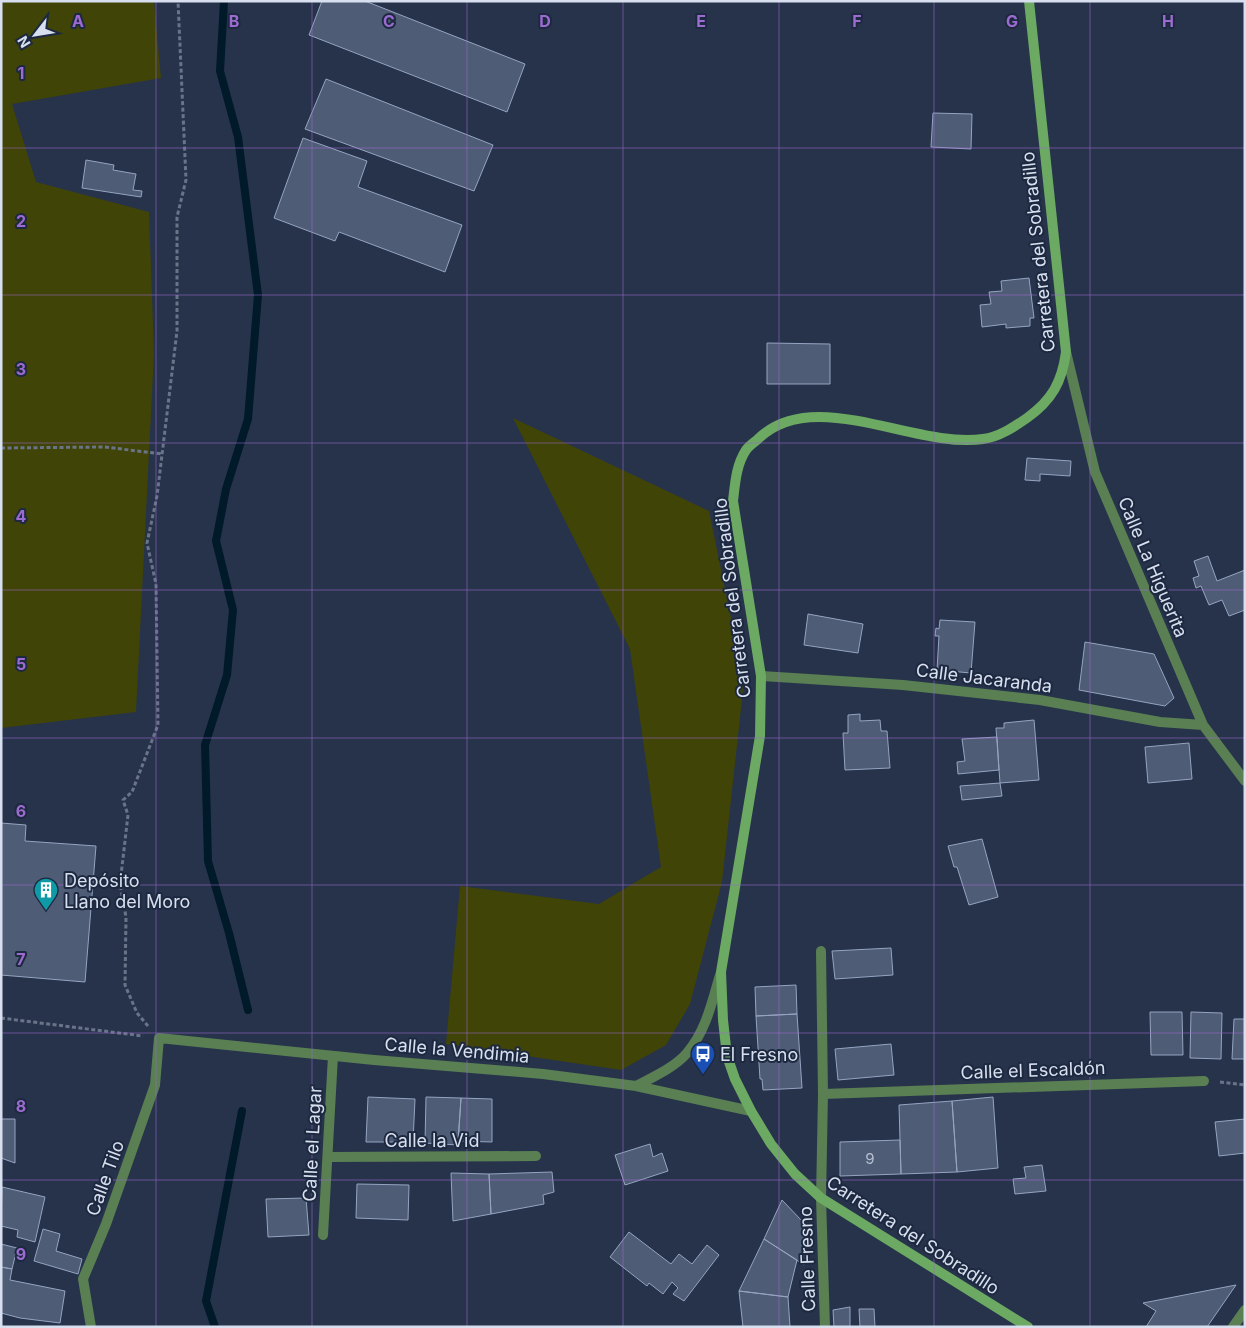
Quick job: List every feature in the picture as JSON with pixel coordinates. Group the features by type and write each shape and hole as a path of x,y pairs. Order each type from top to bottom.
{"main road":[{"name":"Carretera del Sobradillo","path":"1028,1327 821,1198 795,1174 771,1144 751,1111 735,1079 727,1056 721,972 760,736 761,676 733,501 737,472 746,450 777,424 794,418 813,417 850,419 942,440 984,440 1009,431 1043,405 1053,393 1063,372 1066,352 1029,1"}],"street":[{"name":"Calle La Higuerita","path":"1066,352 1095,472 1202,725 1245,781"},
{"name":"Calle Jacaranda","path":"761,676 903,684 1040,700 1160,722 1202,725"},
{"name":"Calle Fresno","path":"821,951 821,1198 825,1327"},
{"path":"636,1086 664,1072 686,1054 701,1032 721,972"},
{"name":"Calle la Vendimia","path":"158,1038 334,1056 543,1074 636,1086 751,1111"},
{"name":"Calle Tilo","path":"91,1327 83,1279 106,1224 155,1085 158,1038"},
{"name":"Calle el Lagar","path":"323,1235 334,1056"},
{"name":"Calle el Escaldón","path":"822,1094 1204,1081"},
{"name":"Calle la Vid","path":"328,1157 536,1156"},
{"path":"1233,1327 1245,1310"}],"path":[{"path":"158,1038 137,1013 125,985 126,917 120,884 128,815 122,800 132,792 158,725 156,584 147,543 157,496 177,331 177,217 186,180 178,1"},
{"path":"1,448 105,447 162,454"},
{"path":"1,1018 158,1038"},
{"path":"1204,1081 1245,1085"}],"shaded area":[{"path":"1,1 154,1 161,78 12,104 36,182 149,212 154,353 136,712 1,728"},
{"path":"513,418 709,511 744,681 722,882 690,1004 666,1045 621,1070 446,1044 460,886 599,904 661,867 630,649"}],"building":[{"path":"322,1 365,1 525,64 507,112 309,35"},
{"path":"326,79 493,145 474,191 305,129"},
{"path":"933,113 972,114 971,149 931,147"},
{"path":"303,138 367,161 358,187 462,225 445,272 339,232 335,241 274,218"},
{"path":"86,160 114,165 113,170 136,174 133,190 142,191 141,197 82,188"},
{"path":"1029,278 1034,318 1030,318 1030,326 1006,328 1006,324 982,327 980,305 991,304 989,292 1002,291 1001,281"},
{"path":"767,343 830,344 830,384 767,384"},
{"path":"1027,458 1071,461 1070,476 1040,474 1040,481 1025,480"},
{"path":"1208,556 1217,581 1245,570 1245,610 1229,616 1222,600 1209,605 1201,586 1196,588 1193,578 1199,576 1194,561"},
{"path":"808,614 863,624 858,653 804,645"},
{"path":"940,620 975,622 971,673 937,670 939,636 935,636 936,628 939,629"},
{"path":"1085,642 1154,654 1174,698 1165,706 1079,690"},
{"path":"860,714 860,721 880,720 881,731 887,731 890,768 845,770 843,733 848,733 848,715"},
{"path":"1034,720 1039,780 1000,783 996,728 1004,728 1004,723"},
{"path":"997,737 999,770 958,774 957,762 965,761 962,739"},
{"path":"1189,743 1192,779 1148,783 1145,747"},
{"path":"1000,783 1002,796 962,800 960,786"},
{"name":"Depósito Llano del Moro","path":"1,823 26,825 25,841 96,846 85,982 1,975"},
{"path":"982,839 998,897 969,905 948,846"},
{"path":"891,948 893,975 835,979 832,951"},
{"path":"796,985 797,1014 756,1016 755,987"},
{"path":"1150,1012 1182,1012 1183,1055 1151,1055"},
{"path":"1191,1012 1222,1013 1221,1059 1190,1058"},
{"path":"797,1014 802,1088 763,1090 762,1079 760,1079 756,1016"},
{"path":"1234,1019 1245,1019 1245,1059 1232,1059"},
{"path":"891,1044 894,1075 838,1080 835,1049"},
{"path":"368,1097 415,1099 413,1142 366,1142"},
{"path":"426,1097 461,1098 458,1145 425,1143"},
{"path":"993,1097 998,1168 957,1172 952,1101"},
{"path":"461,1098 492,1099 492,1142 458,1141"},
{"path":"952,1101 957,1172 901,1174 899,1105"},
{"path":"1,1119 15,1119 15,1163 1,1158"},
{"path":"1245,1119 1245,1153 1219,1156 1215,1122"},
{"path":"900,1140 901,1174 840,1176 840,1142"},
{"path":"650,1144 653,1157 662,1153 668,1171 625,1185 615,1155"},
{"path":"1042,1165 1046,1191 1015,1194 1013,1179 1026,1178 1024,1167"},
{"path":"552,1172 554,1192 543,1195 544,1204 491,1214 489,1174"},
{"path":"451,1173 489,1174 491,1214 453,1221"},
{"path":"357,1184 409,1185 408,1220 356,1218"},
{"path":"2,1187 45,1197 35,1242 17,1237 18,1230 1,1226"},
{"path":"306,1198 309,1235 268,1237 266,1199"},
{"path":"782,1200 803,1222 804,1265 764,1239"},
{"path":"43,1229 60,1234 56,1251 82,1259 78,1274 34,1261"},
{"path":"629,1232 671,1264 679,1254 692,1264 707,1245 719,1255 684,1301 673,1294 678,1288 672,1282 663,1294 649,1283 647,1286 610,1257"},
{"path":"764,1239 797,1260 788,1297 739,1291"},
{"path":"1,1244 17,1248 12,1269 1,1267"},
{"path":"1,1267 12,1269 10,1280 65,1291 60,1323 20,1318 1,1313"},
{"path":"1236,1285 1207,1327 1146,1327 1156,1311 1143,1303"},
{"path":"739,1291 788,1297 790,1327 743,1327"},
{"path":"850,1307 850,1327 834,1327 833,1310"},
{"path":"859,1309 874,1309 875,1327 860,1327"}],"waterway":[{"path":"224,1 220,71 238,137 258,295 248,419 226,489 216,541 233,610 227,675 205,745 208,861 229,933 248,1010"},
{"path":"215,1327 206,1301 242,1111"}],"place":[{"name":"Depósito Llano del Moro","path":"46,911"},
{"name":"El Fresno","path":"703,1075"}]}
